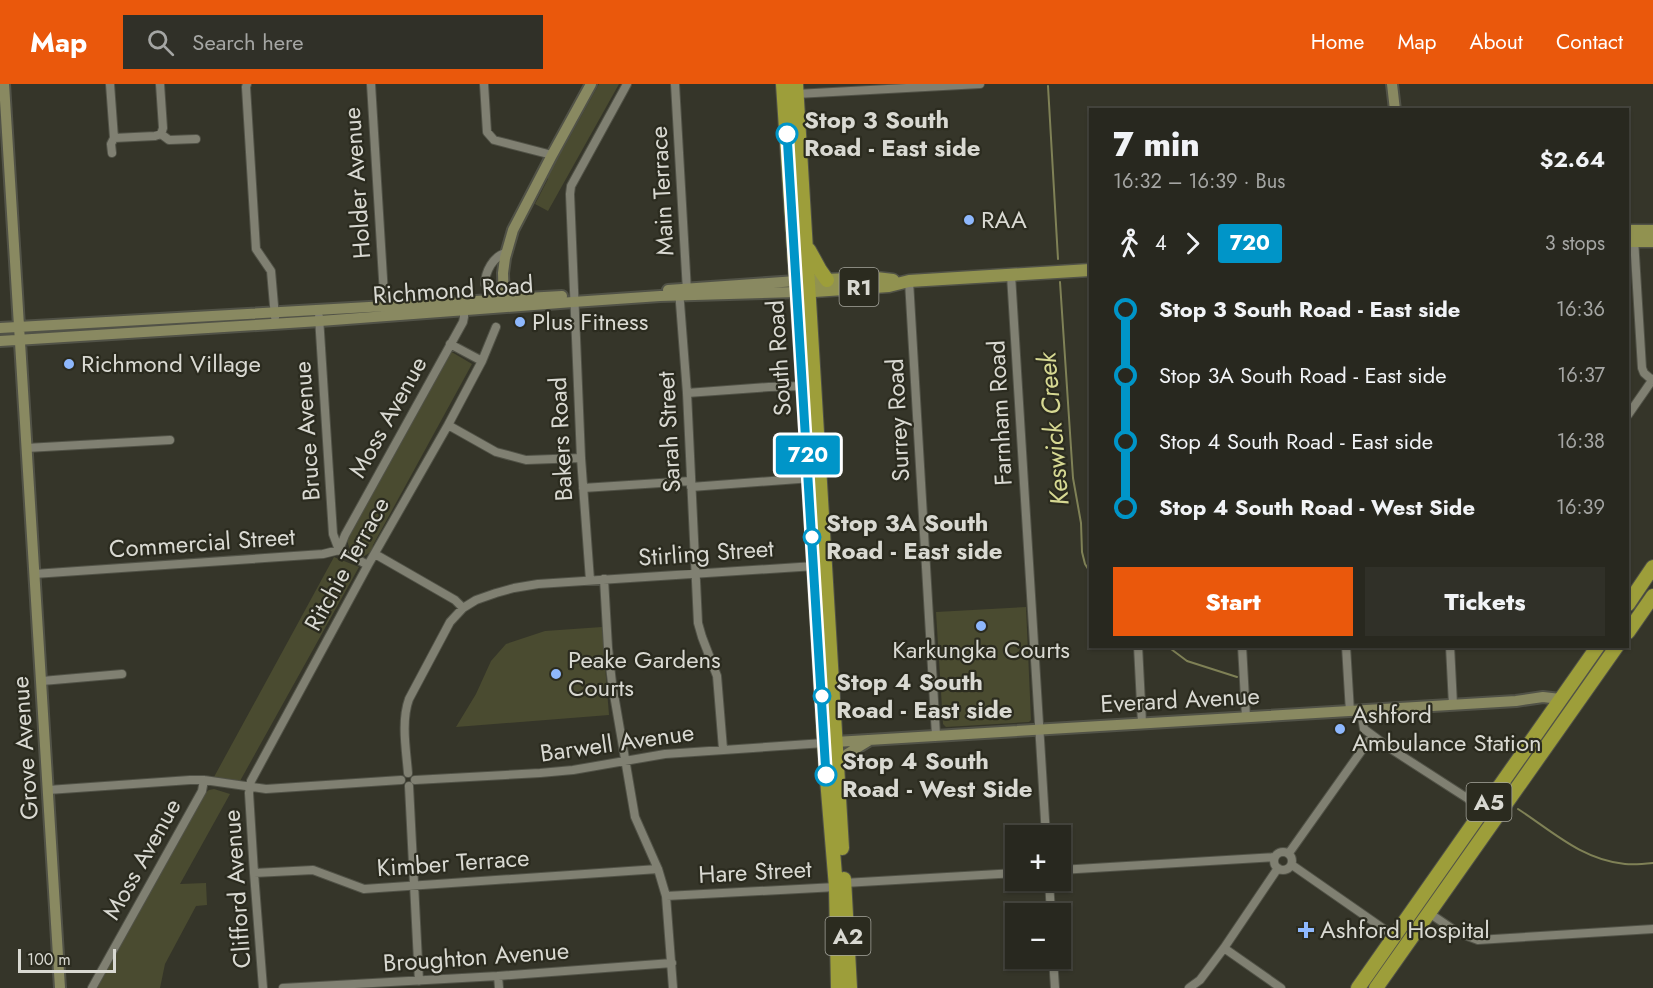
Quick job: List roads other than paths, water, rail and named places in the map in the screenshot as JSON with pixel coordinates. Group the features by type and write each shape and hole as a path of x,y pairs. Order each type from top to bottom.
{"highway":[{"name":"South Road","path":"790,89 806,245 803,286 803,386 814,478"},
{"name":"South Road","path":"790,89 792,195 803,286 830,742 850,988"},
{"path":"806,245 827,279"},
{"path":"1629,603 1653,567"},
{"path":"1630,624 1653,596"},
{"name":"A5","path":"1358,988 1597,648"},
{"name":"A5","path":"1377,986 1616,648"},
{"name":"South Road","path":"830,742 836,763 840,885 838,988"},
{"path":"1461,840 1473,849"},
{"path":"1423,894 1425,908 1429,913"},
{"path":"1406,918 1419,912 1429,913"},
{"path":"1367,975 1377,986"}],"main road":[{"path":"1630,236 1653,231"},
{"path":"1630,236 1653,241"},
{"name":"Richmond Road","path":"803,286 827,279 876,278 909,281 1089,270"},
{"name":"Richmond Road","path":"803,286 889,286 909,281"}],"street":[{"name":"Grove Avenue","path":"4,84 60,988"},
{"path":"110,84 114,138 111,144 112,153"},
{"path":"160,84 163,128 161,134"},
{"path":"247,84 256,249 271,271 276,324"},
{"name":"Holder Avenue","path":"371,84 385,311"},
{"path":"484,84 487,132 490,137 552,155"},
{"path":"504,303 503,273 513,230 591,84"},
{"name":"Bakers Road","path":"590,580 581,458 570,190 627,84"},
{"name":"Main Terrace","path":"675,84 683,292"},
{"path":"790,89 980,84"},
{"path":"1392,84 1395,108"},
{"path":"114,138 161,134"},
{"path":"161,134 169,140 196,139"},
{"path":"0,194 12,193"},
{"path":"1629,414 1652,380 1642,368 1630,236"},
{"path":"485,284 485,275 497,256 506,253"},
{"name":"Farnham Road","path":"1011,275 1045,825"},
{"name":"Surrey Road","path":"909,281 936,735"},
{"name":"Richmond Road","path":"0,341 276,324 319,316 464,305 803,286"},
{"name":"Sarah Street","path":"683,292 698,623 717,676 723,749"},
{"name":"Moss Avenue","path":"339,550 345,534 463,322 464,305"},
{"name":"Richmond Road","path":"0,328 275,311 319,316"},
{"name":"Bruce Avenue","path":"319,316 333,534 339,550"},
{"name":"Ritchie Terrace","path":"250,787 252,776 448,425 482,361 496,327"},
{"path":"450,344 482,361"},
{"path":"687,393 803,386"},
{"path":"448,425 496,452 526,460 581,458"},
{"path":"26,448 170,440"},
{"path":"583,488 814,478"},
{"path":"339,550 368,565"},
{"name":"Commercial Street","path":"34,574 323,554 339,550"},
{"path":"375,554 455,600 463,608 450,622 407,705 405,727 408,773"},
{"name":"Stirling Street","path":"463,608 476,600 514,588 538,584 819,565"},
{"path":"604,579 612,682 635,818 658,869 666,896 672,988"},
{"path":"1138,648 1142,723"},
{"path":"1242,648 1246,717"},
{"path":"1346,648 1356,711 1364,729 1484,809"},
{"path":"1452,648 1453,705"},
{"path":"42,681 122,674"},
{"name":"Everard Avenue","path":"830,742 1527,700 1573,707"},
{"path":"1289,854 1372,736"},
{"path":"836,763 873,739"},
{"name":"Barwell Avenue","path":"412,783 573,770 665,754 830,742"},
{"path":"401,780 408,773"},
{"path":"408,773 413,776 414,885 419,981"},
{"path":"48,790 204,780 266,789 401,780"},
{"name":"Moss Avenue","path":"92,988 202,791 204,780"},
{"path":"401,780 405,786 412,783"},
{"name":"Clifford Avenue","path":"250,787 263,988"},
{"path":"1071,869 1275,857 1281,852 1289,854 1292,858 1292,865"},
{"path":"1275,857 1275,865 1281,870 1292,865"},
{"path":"1292,865 1394,936"},
{"path":"1189,988 1200,980 1224,948 1278,868"},
{"name":"Kimber Terrace","path":"254,873 314,870 364,889 658,869"},
{"name":"Hare Street","path":"666,896 1005,874"},
{"path":"1429,913 1457,932 1478,940 1653,929"},
{"path":"1224,948 1281,988"},
{"name":"Broughton Avenue","path":"283,988 498,976 672,963"},
{"path":"1054,969 1055,988"},
{"path":"498,976 499,988"}],"waterway":[{"name":"Keswick Creek","path":"1048,86 1058,259"},
{"name":"Keswick Creek","path":"1060,282 1073,478 1081,523 1082,552 1089,570"},
{"name":"Keswick Creek","path":"1170,648 1187,661 1237,677"},
{"name":"Keswick Creek","path":"1518,809 1568,843 1595,857 1625,864 1653,863"}],"place":[{"name":"Stop 3 South Road - East side","path":"787,134"},
{"name":"RAA","path":"969,220"},
{"name":"Plus Fitness","path":"520,322"},
{"name":"Richmond Village","path":"69,364"},
{"name":"Stop 3A South Road - East side","path":"812,537"},
{"name":"Karkungka Courts","path":"981,626"},
{"name":"Peake Gardens Courts","path":"556,674"},
{"name":"Stop 4 South Road - East side","path":"822,696"},
{"name":"Ashford Ambulance Station","path":"1340,729"},
{"name":"Stop 4 South Road - West Side","path":"826,775"},
{"name":"Ashford Hospital","path":"1306,930"}]}
